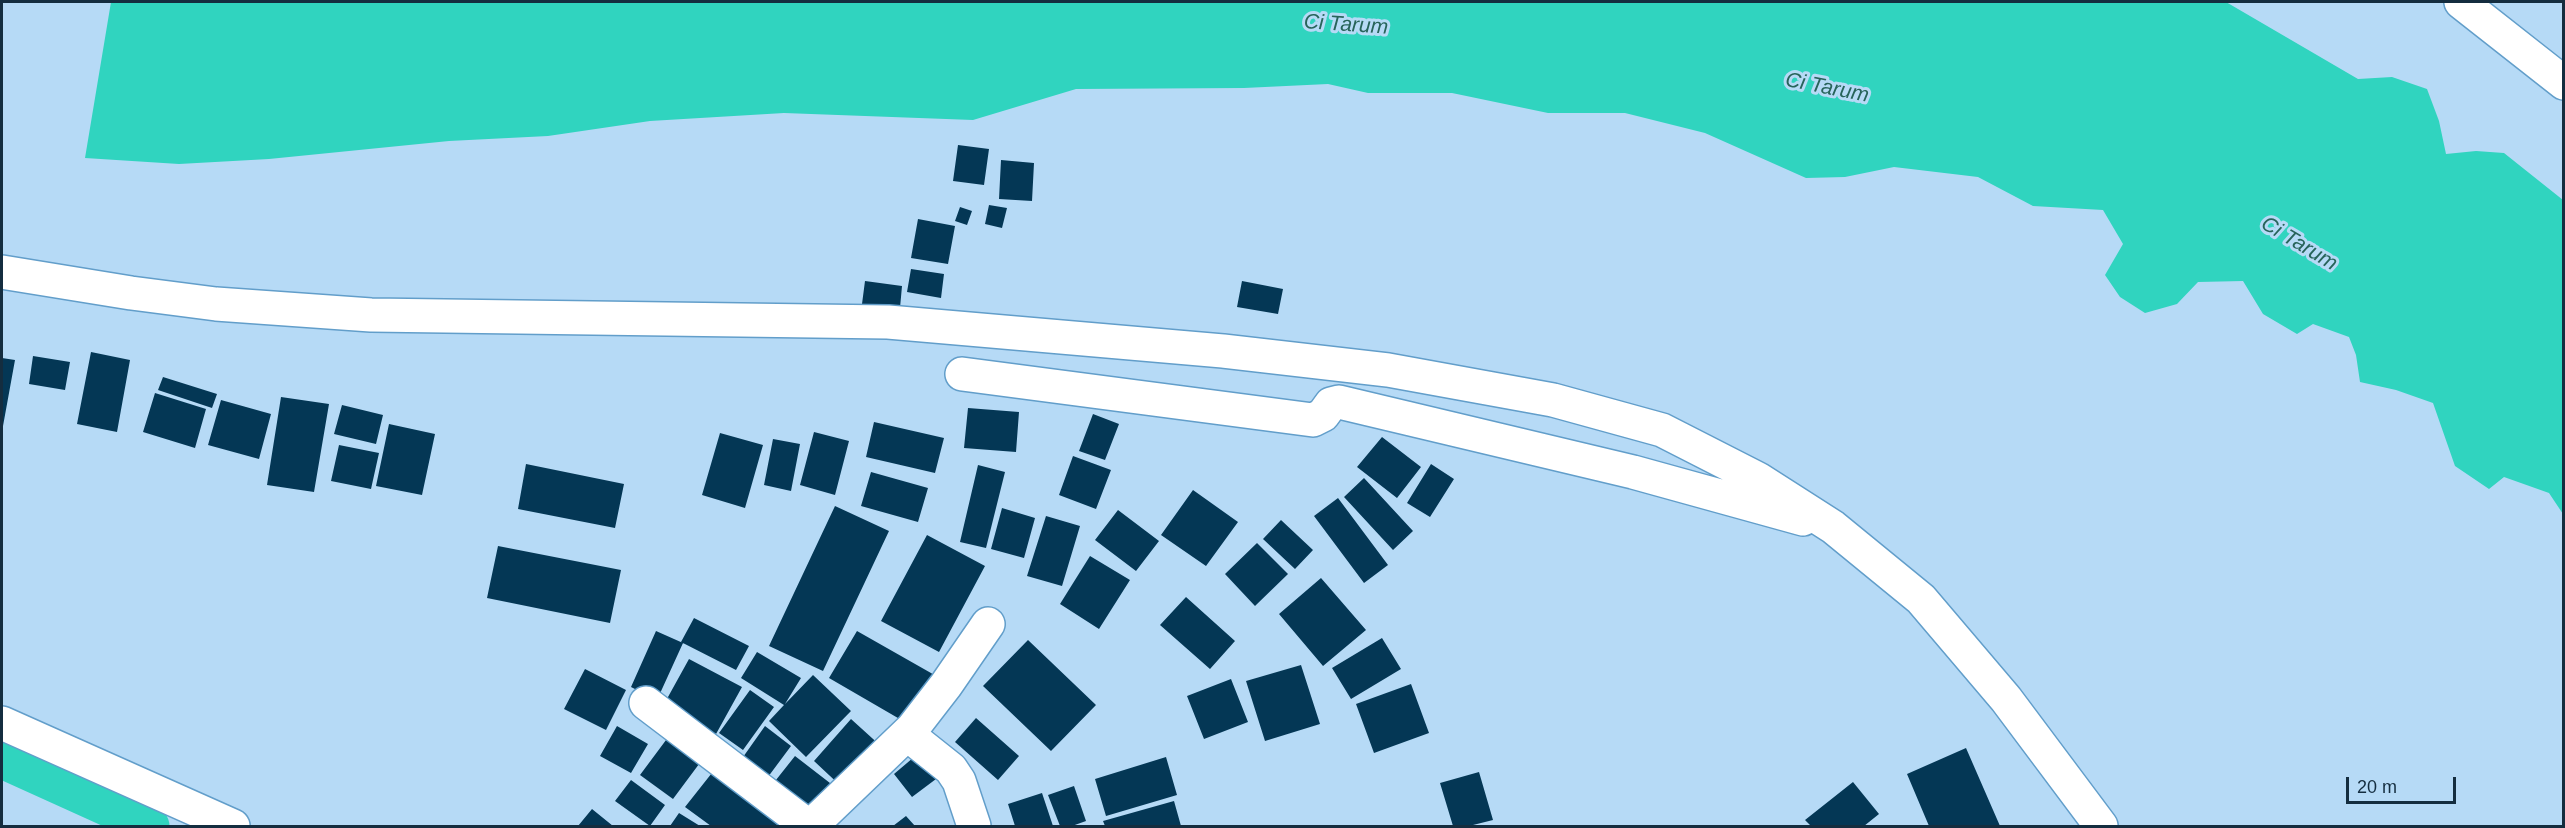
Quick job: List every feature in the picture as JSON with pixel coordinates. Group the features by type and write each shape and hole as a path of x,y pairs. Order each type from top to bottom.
{"street":[{"path":"2461,2 2564,83"},
{"path":"2,272 216,304 402,315 888,322 1223,351 1388,370 1553,400 1662,430 1758,479 1833,527 1921,599 2006,699 2101,826"},
{"path":"962,374 1313,420 1323,415 1331,404 1339,402 1633,472 1833,527"},
{"path":"646,703 810,826 907,734 946,685 988,624"},
{"path":"2,723 233,826"},
{"path":"907,734 951,769 959,781 974,826"}],"water":[{"name":"Ci Tarum","path":"111,2 2226,2 2358,79 2392,77 2427,89 2439,121 2446,154 2476,151 2504,153 2563,200 2563,514 2549,493 2504,477 2489,489 2455,466 2433,403 2396,390 2360,382 2356,355 2349,337 2313,324 2297,334 2263,314 2243,281 2198,282 2177,304 2145,313 2120,297 2105,275 2123,244 2103,210 2033,206 1978,177 1894,167 1845,177 1806,178 1705,133 1625,113 1548,113 1452,93 1368,93 1328,84 1244,88 1076,89 973,120 784,113 650,121 548,136 449,141 269,159 179,164 85,158"}],"building":[{"path":"958,145 989,149 984,185 953,181"},
{"path":"1001,160 1034,163 1032,201 999,199"},
{"path":"989,205 1007,208 1002,228 985,224"},
{"path":"960,207 972,211 967,225 955,221"},
{"path":"918,219 955,226 948,264 911,258"},
{"path":"911,269 944,274 941,298 907,292"},
{"path":"865,281 902,286 900,308 862,304"},
{"path":"1242,281 1283,289 1278,314 1237,307"},
{"path":"91,352 130,360 117,432 77,424"},
{"path":"33,356 70,362 65,390 29,384"},
{"path":"2,358 15,360 3,426 2,426"},
{"path":"163,377 217,394 212,408 158,390"},
{"path":"155,393 206,409 195,448 143,432"},
{"path":"281,397 329,404 314,492 267,485"},
{"path":"221,400 271,414 259,459 208,445"},
{"path":"342,405 383,415 376,444 334,434"},
{"path":"968,408 1019,412 1016,452 964,448"},
{"path":"1093,414 1119,424 1105,460 1079,451"},
{"path":"874,422 944,438 935,473 866,457"},
{"path":"389,424 435,434 422,495 376,486"},
{"path":"814,432 849,441 835,495 800,485"},
{"path":"720,433 763,445 745,508 702,495"},
{"path":"1382,437 1421,467 1397,498 1357,467"},
{"path":"773,439 800,444 791,491 764,485"},
{"path":"339,445 379,453 371,489 331,481"},
{"path":"1073,456 1111,470 1096,509 1059,495"},
{"path":"526,464 624,484 615,528 518,509"},
{"path":"1431,464 1454,479 1430,517 1407,503"},
{"path":"978,465 1005,472 986,548 960,542"},
{"path":"871,472 928,488 918,522 861,506"},
{"path":"1364,478 1413,531 1393,550 1344,497"},
{"path":"1193,490 1238,522 1206,566 1161,535"},
{"path":"1338,498 1388,565 1364,583 1314,516"},
{"path":"835,506 889,531 823,671 769,646"},
{"path":"1002,508 1035,518 1024,558 991,549"},
{"path":"1118,510 1159,541 1136,571 1095,540"},
{"path":"1046,516 1080,526 1062,586 1027,576"},
{"path":"1281,520 1313,550 1295,569 1263,539"},
{"path":"927,535 985,566 939,652 881,621"},
{"path":"1257,543 1288,574 1255,606 1225,574"},
{"path":"498,546 621,570 610,623 487,598"},
{"path":"1090,556 1130,580 1099,629 1060,604"},
{"path":"1321,578 1366,630 1323,666 1279,614"},
{"path":"1186,597 1235,641 1210,669 1160,625"},
{"path":"694,618 749,646 736,670 681,642"},
{"path":"656,631 683,643 657,700 631,687"},
{"path":"857,631 938,677 910,725 829,678"},
{"path":"1382,638 1401,669 1351,699 1332,668"},
{"path":"1028,640 1096,705 1051,751 983,686"},
{"path":"757,652 801,678 785,704 813,675 851,711 806,757 769,721 784,705 741,678"},
{"path":"689,659 742,687 716,734 663,706"},
{"path":"1301,665 1320,724 1265,741 1246,681"},
{"path":"585,669 626,690 606,730 564,709"},
{"path":"1231,679 1248,722 1204,739 1187,696"},
{"path":"1411,684 1429,733 1374,753 1356,704"},
{"path":"750,690 774,707 743,750 719,733"},
{"path":"976,718 1019,756 998,780 955,742"},
{"path":"851,719 883,748 845,790 814,761"},
{"path":"617,726 648,744 631,773 600,756"},
{"path":"765,726 791,746 762,785 736,767"},
{"path":"672,732 705,756 673,799 640,775"},
{"path":"1966,748 2000,826 1929,826 1907,774"},
{"path":"920,752 940,776 912,797 894,774"},
{"path":"795,756 839,790 815,819 772,785"},
{"path":"1166,757 1177,795 1106,816 1095,779"},
{"path":"719,764 799,826 711,826 685,807"},
{"path":"1479,772 1493,820 1469,826 1453,826 1440,783"},
{"path":"631,780 665,805 650,826 615,801"},
{"path":"1853,782 1879,814 1864,826 1811,826 1805,820"},
{"path":"1074,786 1086,821 1072,826 1060,826 1048,795"},
{"path":"1042,793 1053,826 1015,826 1008,804"},
{"path":"1174,801 1181,826 1105,826 1103,821"},
{"path":"592,809 613,826 578,826"},
{"path":"679,813 700,826 670,826"},
{"path":"906,816 915,826 893,826"}],"waterway":[{"path":"2,759 150,826"}]}
